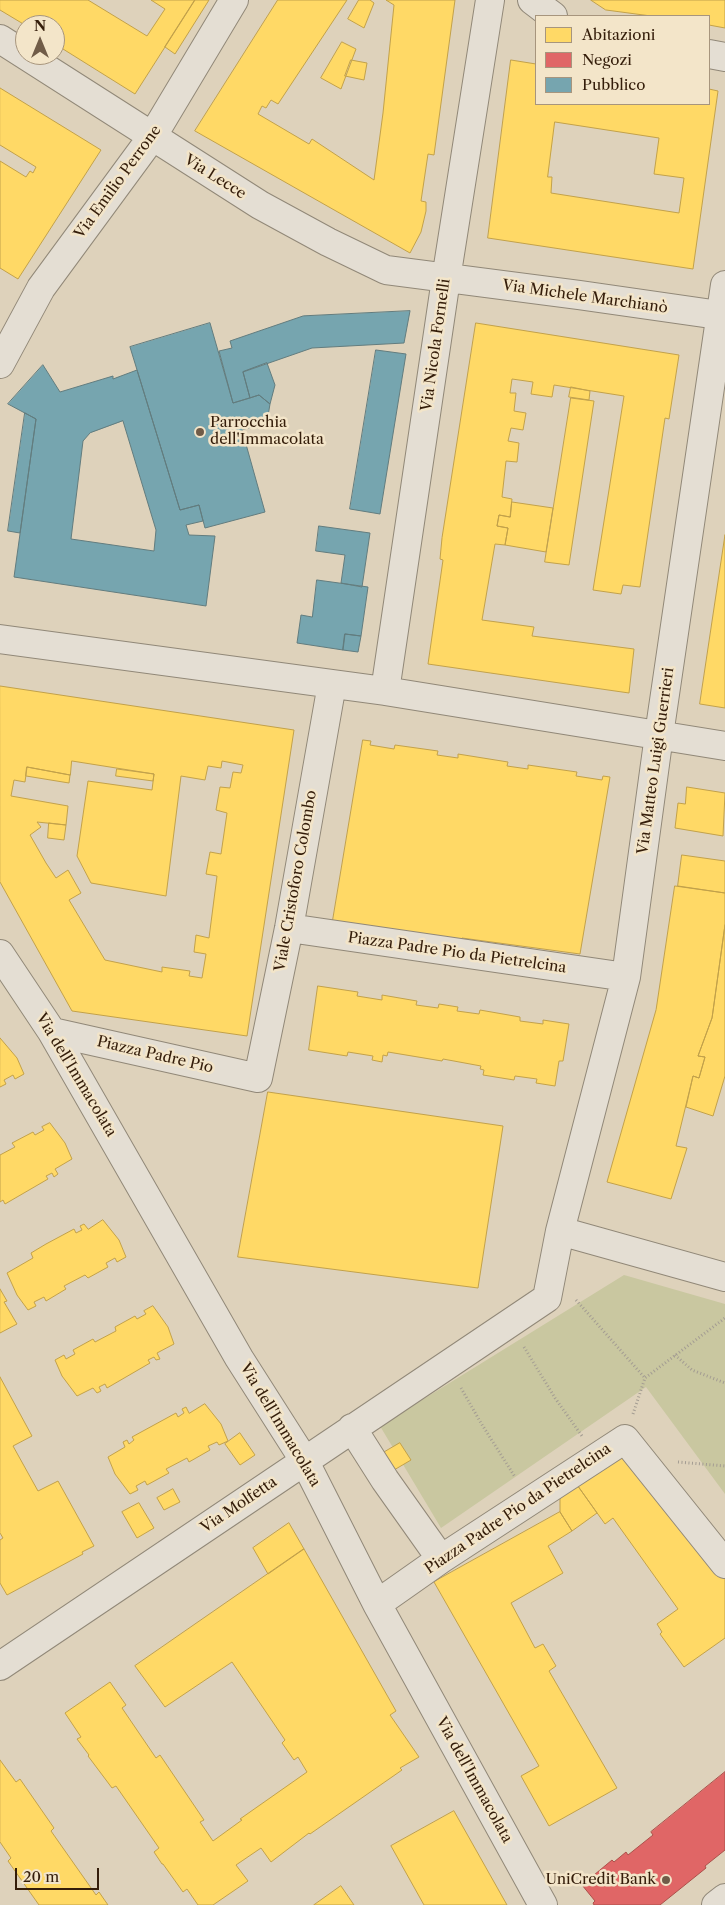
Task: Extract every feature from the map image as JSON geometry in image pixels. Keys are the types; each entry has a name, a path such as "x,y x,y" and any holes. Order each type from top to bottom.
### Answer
{"street":[{"name":"Via Emilio Perrone","path":"0,364 41,288 152,137 234,0"},
{"name":"Via Nicola Fornelli","path":"386,692 446,279 490,0"},
{"path":"532,0 552,15"},
{"name":"Via Lecce","path":"0,40 260,205 328,242 386,270 446,279"},
{"path":"710,54 725,57"},
{"name":"Via Michele Marchianò","path":"446,279 579,295 723,316"},
{"name":"Via Matteo Luigi Guerrieri","path":"560,1231 626,978 659,735 723,316 725,285"},
{"path":"0,639 332,684 725,746"},
{"name":"Viale Cristoforo Colombo","path":"258,1078 289,928 332,684"},
{"name":"Piazza Padre Pio da Pietrelcina","path":"289,928 626,978"},
{"name":"Via dell'Immacolata","path":"0,954 52,1032 234,1350 304,1460 378,1604 543,1905"},
{"name":"Piazza Padre Pio","path":"52,1032 258,1078"},
{"path":"560,1231 725,1277"},
{"name":"Via Molfetta","path":"0,1666 547,1298 560,1231"},
{"path":"352,1428 441,1559"},
{"name":"Piazza Padre Pio da Pietrelcina","path":"378,1604 441,1559 625,1438 725,1564"},
{"path":"716,1905 725,1898"}],"path":[{"path":"552,1272 645,1378"},
{"path":"625,1438 645,1378 725,1318"},
{"path":"508,1324 555,1398 597,1456"},
{"path":"675,1355 692,1370 725,1382"},
{"path":"448,1364 481,1423 530,1501"},
{"path":"642,1460 725,1466"}],"shaded area":[{"path":"624,1275 725,1304 725,1494 646,1387 441,1528 380,1426"}],"building: Abitazioni":[{"path":"0,0 88,0 147,36 165,9 151,0 195,0 135,94 65,50 65,15 15,15 15,19 0,10"},
{"path":"195,0 209,0 175,54 165,47"},
{"path":"278,0 347,0 278,104 271,100 266,108 262,106 258,114 309,144 312,139 374,180 394,5 386,0 455,0 434,155 428,154 421,201 426,202 426,211 421,232 410,253 195,131"},
{"path":"359,0 370,0 374,3 364,28 348,19"},
{"path":"591,0 725,0 725,28 710,25 710,15 644,15 606,10"},
{"path":"342,42 356,49 341,89 321,78"},
{"path":"351,60 367,63 364,80 345,76"},
{"path":"511,60 535,64 535,105 710,105 710,89 718,91 693,269 488,238","holes":["555,122 659,138 654,174 684,178 679,213 551,193 552,177 548,177"]},
{"path":"0,88 101,150 18,279 0,268 0,161 26,177 30,171 33,173 36,167 0,145"},
{"path":"476,323 679,355 669,419 665,418 640,587 623,585 621,594 593,590 624,396 554,385 552,397 531,394 533,382 512,379 510,393 516,393 514,411 526,413 523,430 511,428 508,441 519,443 517,462 506,461 502,497 512,499 510,517 499,515 497,526 508,528 505,545 495,544 482,620 534,627 532,636 634,649 629,693 428,664 443,560 440,559 442,538"},
{"path":"571,387 590,391 589,400 569,397"},
{"path":"571,398 594,401 569,565 545,562"},
{"path":"512,502 553,508 546,552 505,545 508,528 497,526 499,515 510,517"},
{"path":"725,535 725,708 700,704"},
{"path":"0,686 294,730 247,1036 72,1011 0,882","holes":["72,761 154,774 152,790 88,781 77,856 91,883 166,896 181,776 205,780 208,766 221,768 222,761 243,765 241,773 233,772 230,788 220,787 216,810 227,813 221,854 210,852 206,874 217,876 209,938 196,935 194,952 206,954 202,978 189,976 190,971 162,967 162,972 105,960 69,900 81,893 68,870 56,878 30,835 41,827 37,822 66,825 68,806 11,796 14,780 25,782 27,767 70,775"]},
{"path":"363,740 371,741 370,745 394,749 395,745 438,751 437,755 458,758 458,754 508,762 507,766 528,769 528,765 577,772 576,776 602,780 603,776 610,777 580,954 462,938 460,946 332,926"},
{"path":"27,767 70,775 69,783 26,776"},
{"path":"117,769 154,774 153,781 116,776"},
{"path":"687,787 725,793 723,836 675,828 678,803 685,804"},
{"path":"49,823 66,825 64,840 48,838"},
{"path":"682,855 725,861 725,893 678,886"},
{"path":"675,886 725,893 725,925 712,1018 698,1056 705,1057 699,1078 693,1076 676,1146 687,1148 671,1199 607,1182 656,1010"},
{"path":"725,925 725,1076 713,1116 686,1107 693,1076 699,1078 705,1057 698,1056 712,1018"},
{"path":"318,986 358,992 357,996 382,1000 382,995 417,1001 416,1005 438,1008 439,1004 458,1007 457,1011 479,1014 480,1010 520,1017 520,1021 543,1024 543,1020 569,1024 563,1061 559,1061 555,1086 536,1083 537,1079 515,1076 514,1080 483,1075 484,1070 480,1069 481,1066 443,1059 442,1061 388,1052 387,1056 383,1055 382,1062 372,1060 373,1056 348,1052 347,1056 309,1050"},
{"path":"0,1038 17,1058 24,1074 15,1079 13,1075 4,1080 6,1084 0,1087"},
{"path":"268,1092 503,1126 478,1288 238,1257"},
{"path":"50,1123 65,1143 72,1159 55,1169 58,1174 54,1177 52,1173 46,1176 48,1179 5,1204 3,1200 0,1202 0,1155 15,1147 12,1143 33,1132 35,1135 44,1130 42,1127"},
{"path":"103,1220 119,1240 126,1257 117,1262 115,1258 106,1263 108,1267 88,1278 85,1275 64,1286 66,1289 46,1301 44,1297 34,1302 36,1306 28,1310 17,1295 7,1273 33,1258 31,1253 46,1244 74,1229 76,1233 82,1230 80,1226 84,1224 88,1229"},
{"path":"0,1289 7,1301 4,1302 17,1324 0,1333"},
{"path":"153,1306 168,1327 174,1344 157,1353 160,1359 156,1360 154,1357 148,1360 150,1363 107,1388 105,1384 99,1387 101,1391 97,1393 93,1388 77,1396 62,1376 55,1360 64,1355 66,1359 75,1354 73,1350 93,1339 95,1342 116,1331 115,1327 135,1316 137,1319 146,1314 144,1311"},
{"path":"0,1377 32,1436 13,1446 38,1491 58,1481 94,1546 82,1552 83,1554 7,1595 0,1583 0,1540 3,1538 0,1533"},
{"path":"205,1404 221,1424 228,1441 219,1445 217,1442 208,1446 210,1450 189,1462 187,1458 166,1469 169,1473 147,1485 145,1481 136,1486 138,1490 130,1494 115,1474 108,1457 125,1447 123,1442 127,1440 129,1444 134,1440 132,1437 176,1413 178,1417 184,1413 182,1409 186,1407 189,1413"},
{"path":"240,1433 255,1455 240,1465 225,1444"},
{"path":"400,1443 411,1460 394,1470 383,1453"},
{"path":"621,1449 646,1467 725,1578 725,1638 684,1667 660,1634 662,1632 657,1624 678,1609 613,1518 605,1524 575,1482"},
{"path":"575,1482 597,1513 572,1531 560,1512 560,1492"},
{"path":"173,1489 180,1502 164,1510 157,1498"},
{"path":"139,1503 154,1528 137,1538 122,1512"},
{"path":"560,1512 572,1531 548,1546 563,1573 511,1603 535,1648 543,1644 556,1666 549,1671 617,1788 549,1826 521,1776 539,1766 434,1582"},
{"path":"289,1523 304,1549 268,1574 253,1548"},
{"path":"304,1549 396,1711 390,1715 419,1757 400,1768 402,1770 309,1833 271,1862 261,1848 236,1865 248,1881 213,1905 198,1905 187,1889 183,1892 162,1864 154,1852 159,1848 116,1786 112,1788 88,1756 77,1739 81,1737 65,1713 110,1682 126,1705 122,1708 156,1758 160,1755 204,1820 200,1822 213,1841 242,1820 240,1819 307,1772 298,1757 294,1760 282,1743 285,1740 232,1662 165,1707 135,1666"},
{"path":"0,1760 16,1782 20,1779 54,1828 51,1831 96,1895 99,1892 108,1905 39,1905 8,1861 11,1858 0,1842"},
{"path":"454,1811 507,1905 424,1905 391,1846"},
{"path":"341,1886 354,1905 314,1905"}],"building: Negozi":[{"path":"725,1772 725,1850 660,1905 594,1905 595,1901 582,1885 612,1860 614,1862 626,1852 628,1855 653,1835 651,1832"}],"building: Pubblico":[{"path":"410,311 404,343 312,348 243,372 250,398 233,403 219,351 232,348 230,341 303,316"},
{"path":"210,323 233,403 259,395 270,404 267,422 242,430 265,512 205,528 199,505 180,510 130,347"},
{"path":"376,350 406,354 380,514 350,509"},
{"path":"267,363 275,385 270,404 259,395 250,398 243,372"},
{"path":"43,365 60,392 113,376 113,379 137,370 180,510 199,505 203,521 186,525 189,535 215,536 206,606 14,577 36,419 8,404","holes":["123,421 156,530 154,551 71,539 83,441 90,433"]},
{"path":"25,413 36,419 20,533 8,531"},
{"path":"319,526 370,533 362,587 341,583 345,555 316,551"},
{"path":"317,580 368,587 361,636 345,634 343,650 297,643 301,615 312,617"},
{"path":"345,634 361,636 358,652 343,650"}],"place":[{"name":"Parrocchia dell'Immacolata","path":"200,432"},
{"name":"UniCredit Bank","path":"666,1880"}]}
